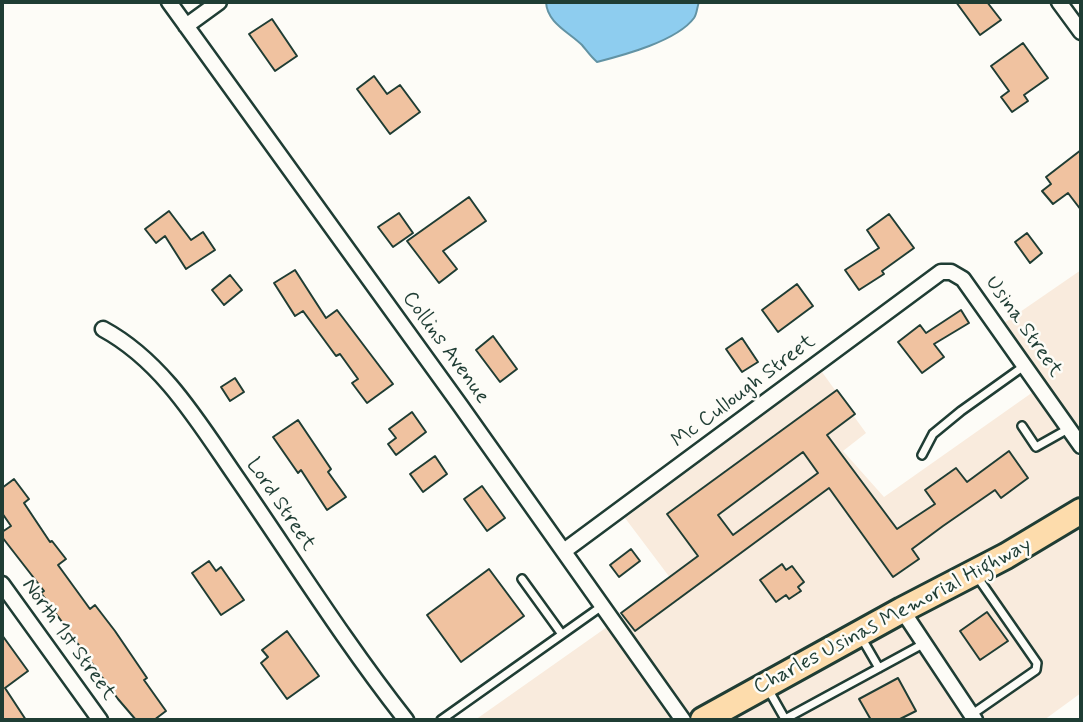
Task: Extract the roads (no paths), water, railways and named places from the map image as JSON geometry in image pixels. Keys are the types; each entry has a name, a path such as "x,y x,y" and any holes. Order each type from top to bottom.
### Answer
{"highway":[{"name":"Charles Usinas Memorial Highway","path":"703,720 1046,533 1081,511"}],"street":[{"name":"Collins Avenue","path":"169,2 683,720"},
{"path":"186,26 219,2"},
{"path":"1059,2 1081,33"},
{"name":"Mc Cullough Street","path":"564,551 934,275 951,272"},
{"name":"Usina Street","path":"951,272 963,279 1081,446"},
{"name":"Lord Street","path":"103,329 140,353 161,373 260,511 308,585 406,720"},
{"name":"North 1st Street","path":"2,584 100,720"},
{"path":"902,610 973,718"}],"lane":[{"path":"922,455 933,433 1025,366"},
{"path":"1022,426 1035,447 1069,428"},
{"path":"973,718 1036,670 1037,663 974,572"},
{"path":"522,579 561,633"},
{"path":"441,720 602,606"},
{"path":"859,634 879,668"},
{"path":"765,685 785,719 923,644"}],"water":[{"path":"546,2 699,2 694,18 675,34 649,46 597,62 554,21"}]}
